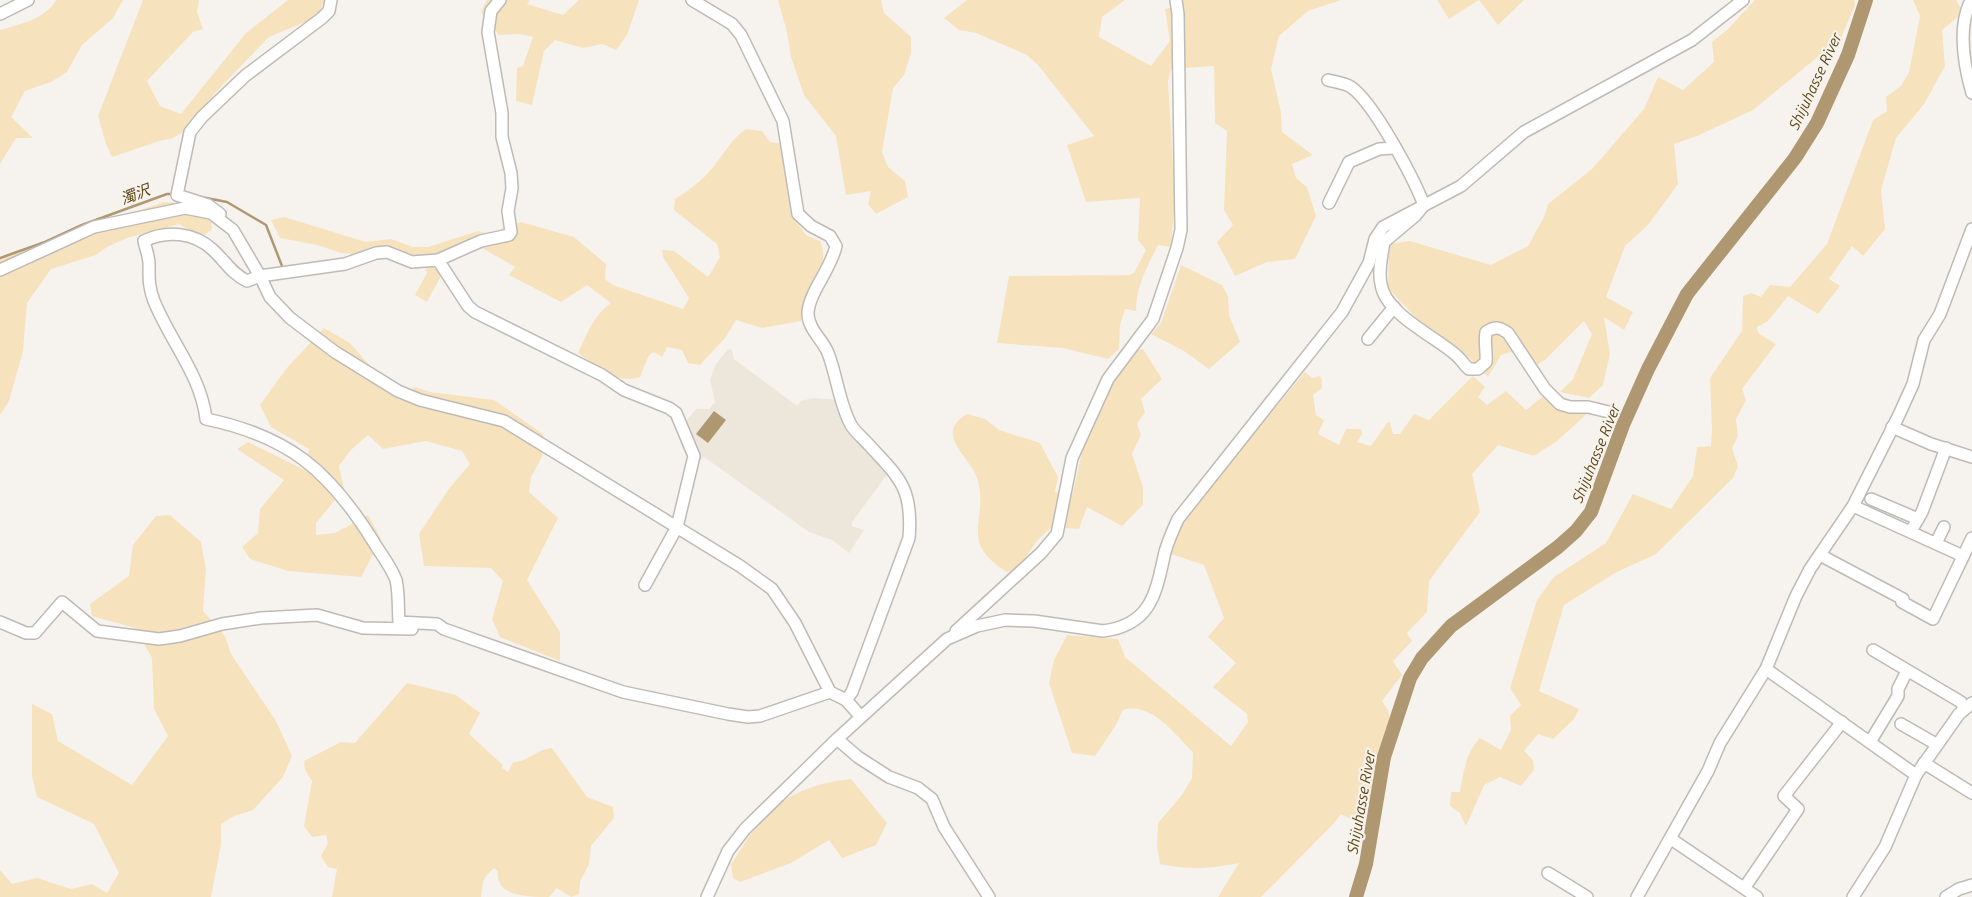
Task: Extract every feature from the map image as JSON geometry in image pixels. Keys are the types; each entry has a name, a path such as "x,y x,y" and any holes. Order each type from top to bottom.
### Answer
{"street":[{"path":"0,14 28,0"},
{"path":"226,224 219,211 196,200 177,195 190,132 202,117 245,76 322,18 328,11 331,0"},
{"path":"444,630 437,624 399,622 396,581 391,570 361,522 316,468 284,446 266,437 206,419 189,366 166,328 150,291 147,276 149,263 144,241 154,236 175,234 186,236 207,245 240,277 247,281 260,276 345,264 376,253 387,252 412,262 438,260 481,241 508,235 511,232 508,211 512,188 511,173 502,137 502,113 488,32 491,11 500,0"},
{"path":"692,0 726,20 741,35 783,121 798,214 811,226 830,236 836,246 833,258 817,287 808,312 810,324 827,351 852,426 903,484 909,501 911,515 909,538 852,692 846,700"},
{"path":"708,897 728,851 745,829 837,739 1041,553 1057,534 1072,458 1108,379 1154,319 1177,248 1180,230 1178,14 1176,0"},
{"path":"947,639 977,626 1005,620 1034,621 1103,631 1128,624 1143,613 1155,595 1166,550 1178,519 1342,312 1369,263 1379,231 1470,180 1524,132 1692,40 1743,0"},
{"path":"1971,0 1964,26 1964,67 1972,93"},
{"path":"1328,80 1350,86 1375,115 1415,183 1424,205"},
{"path":"1329,203 1349,162 1378,149 1394,148"},
{"path":"1424,205 1416,216 1384,242 1380,263 1380,285 1385,296 1394,307 1429,337 1458,356 1469,369 1478,369 1486,362 1487,351 1484,342 1486,332 1494,327 1501,328 1508,333 1545,389 1560,404 1570,407 1588,407 1613,413"},
{"path":"0,269 94,227 185,208 212,214 233,230 270,297 290,318 335,352 398,391 420,400 504,421 740,566 772,588 795,623 830,692 846,700 861,717"},
{"path":"1637,897 1671,839 1708,770 1720,743 1766,669 1796,596 1820,555 1853,506 1898,417 1913,384 1924,340 1940,314 1972,229"},
{"path":"438,260 468,306 475,312 602,375 624,390 669,408 676,413 694,456 677,527 645,585"},
{"path":"1369,332 1394,307"},
{"path":"1892,427 1972,457"},
{"path":"1910,531 1918,519 1946,448"},
{"path":"1871,498 1918,519"},
{"path":"1853,506 1899,529 1910,531 1963,556"},
{"path":"1936,543 1944,527"},
{"path":"1820,555 1903,599 1902,602 1934,619 1972,538"},
{"path":"0,622 26,633 35,633 62,602 97,630 159,639 180,636 222,624 261,618 317,615 346,625 364,628 444,630 623,692 728,714 748,717 760,716 830,692"},
{"path":"1853,897 1885,847 1916,775 1936,744 1968,706 1873,650"},
{"path":"1766,669 1916,775"},
{"path":"1870,742 1898,696 1898,689 1907,671"},
{"path":"1746,889 1747,884 1798,809 1781,799 1842,722"},
{"path":"1908,726 1936,744"},
{"path":"837,739 858,757 889,777 918,788 932,799 944,827 989,897"},
{"path":"1924,763 1972,793"},
{"path":"1671,839 1757,897"},
{"path":"1548,873 1587,897"},
{"path":"1946,897 1959,889 1972,885"}],"shaded area":[{"path":"56,0 123,0 113,18 82,45 67,72 51,82 25,91 11,117 33,138 16,138 0,164 0,30 24,23 39,16 46,12"},
{"path":"143,0 199,0 197,12 203,29 193,32 147,81 160,106 181,114 246,33 288,0 325,0 317,17 269,37 216,92 185,131 173,138 112,157 98,116"},
{"path":"487,0 530,0 527,4 563,15 579,0 639,0 627,35 616,50 602,44 583,48 555,40 544,51 532,105 516,101 517,68 523,66 533,37 520,34 499,35 481,12"},
{"path":"778,0 881,0 884,13 911,37 911,53 904,75 893,88 882,152 888,167 905,181 908,197 876,214 868,204 871,191 846,195 836,136 804,95 791,57 787,32"},
{"path":"967,0 1125,0 1102,17 1099,37 1151,66 1170,41 1165,9 1183,5 1182,0 1341,0 1308,11 1279,36 1271,69 1281,112 1282,132 1313,155 1292,164 1296,178 1307,187 1316,216 1295,259 1267,262 1235,276 1217,242 1233,225 1224,210 1227,131 1215,123 1214,66 1171,69 1168,81 1175,196 1171,247 1158,245 1140,285 1136,311 1125,309 1120,325 1119,349 1108,359 1063,348 997,343 1009,276 1129,275 1134,273 1146,250 1138,240 1140,198 1086,202 1067,145 1094,136 1038,65 1027,55 976,33 959,30 944,18"},
{"path":"1437,0 1479,0 1449,19"},
{"path":"1479,0 1524,0 1498,25"},
{"path":"1755,0 1854,0 1855,5 1841,38 1753,110 1697,136 1674,144 1678,184 1648,225 1625,246 1606,297 1633,312 1624,330 1604,317 1610,354 1603,385 1589,398 1560,392 1573,379 1592,334 1584,321 1546,359 1527,372 1512,352 1501,355 1488,377 1460,349 1420,322 1388,288 1389,244 1410,241 1491,265 1528,246 1544,217 1548,204 1592,169 1644,109 1658,77 1683,90 1714,62 1712,42 1728,29"},
{"path":"1913,0 1956,0 1961,9 1959,16 1942,30 1945,66 1924,104 1896,138 1881,190 1885,229 1863,256 1852,246 1829,279 1840,286 1818,314 1788,296 1768,321 1757,327 1758,333 1776,344 1742,389 1746,400 1736,419 1738,436 1732,448 1738,466 1733,478 1656,554 1615,573 1564,605 1539,691 1579,709 1574,719 1553,739 1538,734 1524,751 1533,760 1534,770 1521,786 1500,777 1484,785 1465,825 1460,813 1450,806 1451,792 1460,792 1468,756 1480,738 1501,750 1511,730 1510,716 1521,705 1510,688 1537,600 1554,577 1606,543 1633,494 1671,509 1693,476 1697,447 1711,446 1710,378 1742,331 1743,296 1751,293 1761,297 1770,285 1790,287 1827,244 1873,120 1887,111 1886,97 1901,86 1909,72 1920,16"},
{"path":"746,129 762,131 770,142 778,143 796,155 797,178 793,218 806,235 820,241 823,250 822,266 803,307 801,321 762,328 736,320 725,338 700,365 688,363 682,350 667,347 662,357 654,352 649,355 640,377 631,379 615,376 599,368 578,353 595,320 611,303 587,285 561,302 509,275 515,267 482,248 449,261 427,302 415,295 427,273 422,257 381,246 357,254 341,253 317,245 280,238 271,220 284,217 366,242 391,239 413,247 428,247 478,231 488,234 521,222 574,237 606,264 605,279 613,285 683,309 689,298 663,257 662,250 674,251 708,277 720,257 717,244 674,210 675,199 703,178 713,168 733,140"},
{"path":"164,202 181,203 211,222 212,229 202,237 179,224 127,238 107,247 96,255 51,269 27,303 23,351 9,401 0,415 0,258"},
{"path":"1181,265 1222,285 1228,296 1229,315 1240,342 1209,369 1184,351 1151,334 1161,323"},
{"path":"324,328 350,343 399,400 415,387 430,392 494,400 543,434 542,457 531,477 529,492 558,518 527,580 560,632 560,661 500,637 492,619 503,581 491,568 424,566 419,534 448,490 470,464 462,451 426,441 383,449 368,435 351,450 339,466 344,489 316,523 316,535 335,533 368,515 381,539 361,577 288,571 250,559 242,547 258,533 260,509 284,480 237,449 248,442 305,470 309,449 271,427 260,405 286,369"},
{"path":"728,349 732,350 734,359 797,406 801,401 813,398 840,400 889,472 852,522 852,526 864,530 849,553 832,540 809,532 704,457 700,460 696,459 684,424 696,409 709,409 715,402 710,380 716,364"},
{"path":"1143,349 1162,379 1141,399 1145,412 1137,424 1141,435 1132,454 1143,487 1143,505 1122,526 1087,507 1079,529 1052,527 1037,541 1018,567 1007,572 992,561 983,551 979,541 980,496 978,481 954,438 953,430 957,422 967,414 985,419 999,430 1040,443 1058,477 1055,492 1072,496 1085,439 1110,387 1136,350"},
{"path":"1305,372 1312,378 1320,376 1322,380 1322,388 1313,395 1316,415 1324,420 1318,434 1339,445 1346,429 1361,429 1362,434 1357,442 1371,446 1387,423 1390,422 1393,434 1400,434 1414,414 1429,420 1473,376 1485,387 1478,397 1487,405 1506,391 1526,410 1542,397 1560,410 1588,413 1557,441 1534,456 1498,445 1472,474 1480,512 1429,581 1427,612 1407,633 1412,641 1393,661 1402,675 1382,701 1388,710 1390,722 1382,744 1374,793 1357,823 1341,814 1261,897 1218,897 1239,863 1199,868 1160,864 1157,846 1158,823 1182,795 1192,778 1193,752 1162,721 1143,710 1133,709 1123,710 1116,725 1095,756 1072,753 1049,683 1054,660 1067,635 1118,639 1125,657 1231,746 1248,722 1247,714 1213,687 1236,663 1208,637 1224,618 1204,565 1171,554 1179,531 1190,512"},
{"path":"714,411 726,420 708,443 696,434"},
{"path":"170,515 201,542 206,569 203,611 225,636 231,654 276,721 292,756 283,777 253,810 234,816 221,824 221,845 211,897 0,897 0,870 12,884 37,878 71,889 92,884 107,893 119,873 94,824 37,797 32,776 32,704 52,714 58,741 132,785 168,736 154,709 152,658 135,628 92,616 90,604 129,576 133,545 156,516"},
{"path":"407,683 456,695 480,713 469,734 503,765 502,768 508,772 513,762 518,762 552,748 587,797 613,807 614,818 591,846 589,864 580,882 579,894 571,897 557,888 549,897 515,894 507,891 502,886 498,880 498,871 494,868 486,876 481,897 332,897 337,869 328,867 321,856 328,843 326,835 312,837 304,826 312,781 305,770 304,761 341,742 355,743"},
{"path":"851,779 887,823 876,845 842,858 829,840 791,863 740,882 733,878 731,864 757,825 776,806 806,789"}],"waterway":[{"name":"Shijuhasse River","path":"1356,897 1366,864 1384,757 1410,678 1422,658 1451,626 1558,547 1576,531 1591,512 1623,425 1648,369 1687,294 1795,158 1817,123 1848,55 1866,0"},
{"name":"濁沢","path":"0,258 45,242 82,225 167,194 173,194"},
{"name":"濁沢","path":"201,197 227,202 266,225 282,266"}]}
